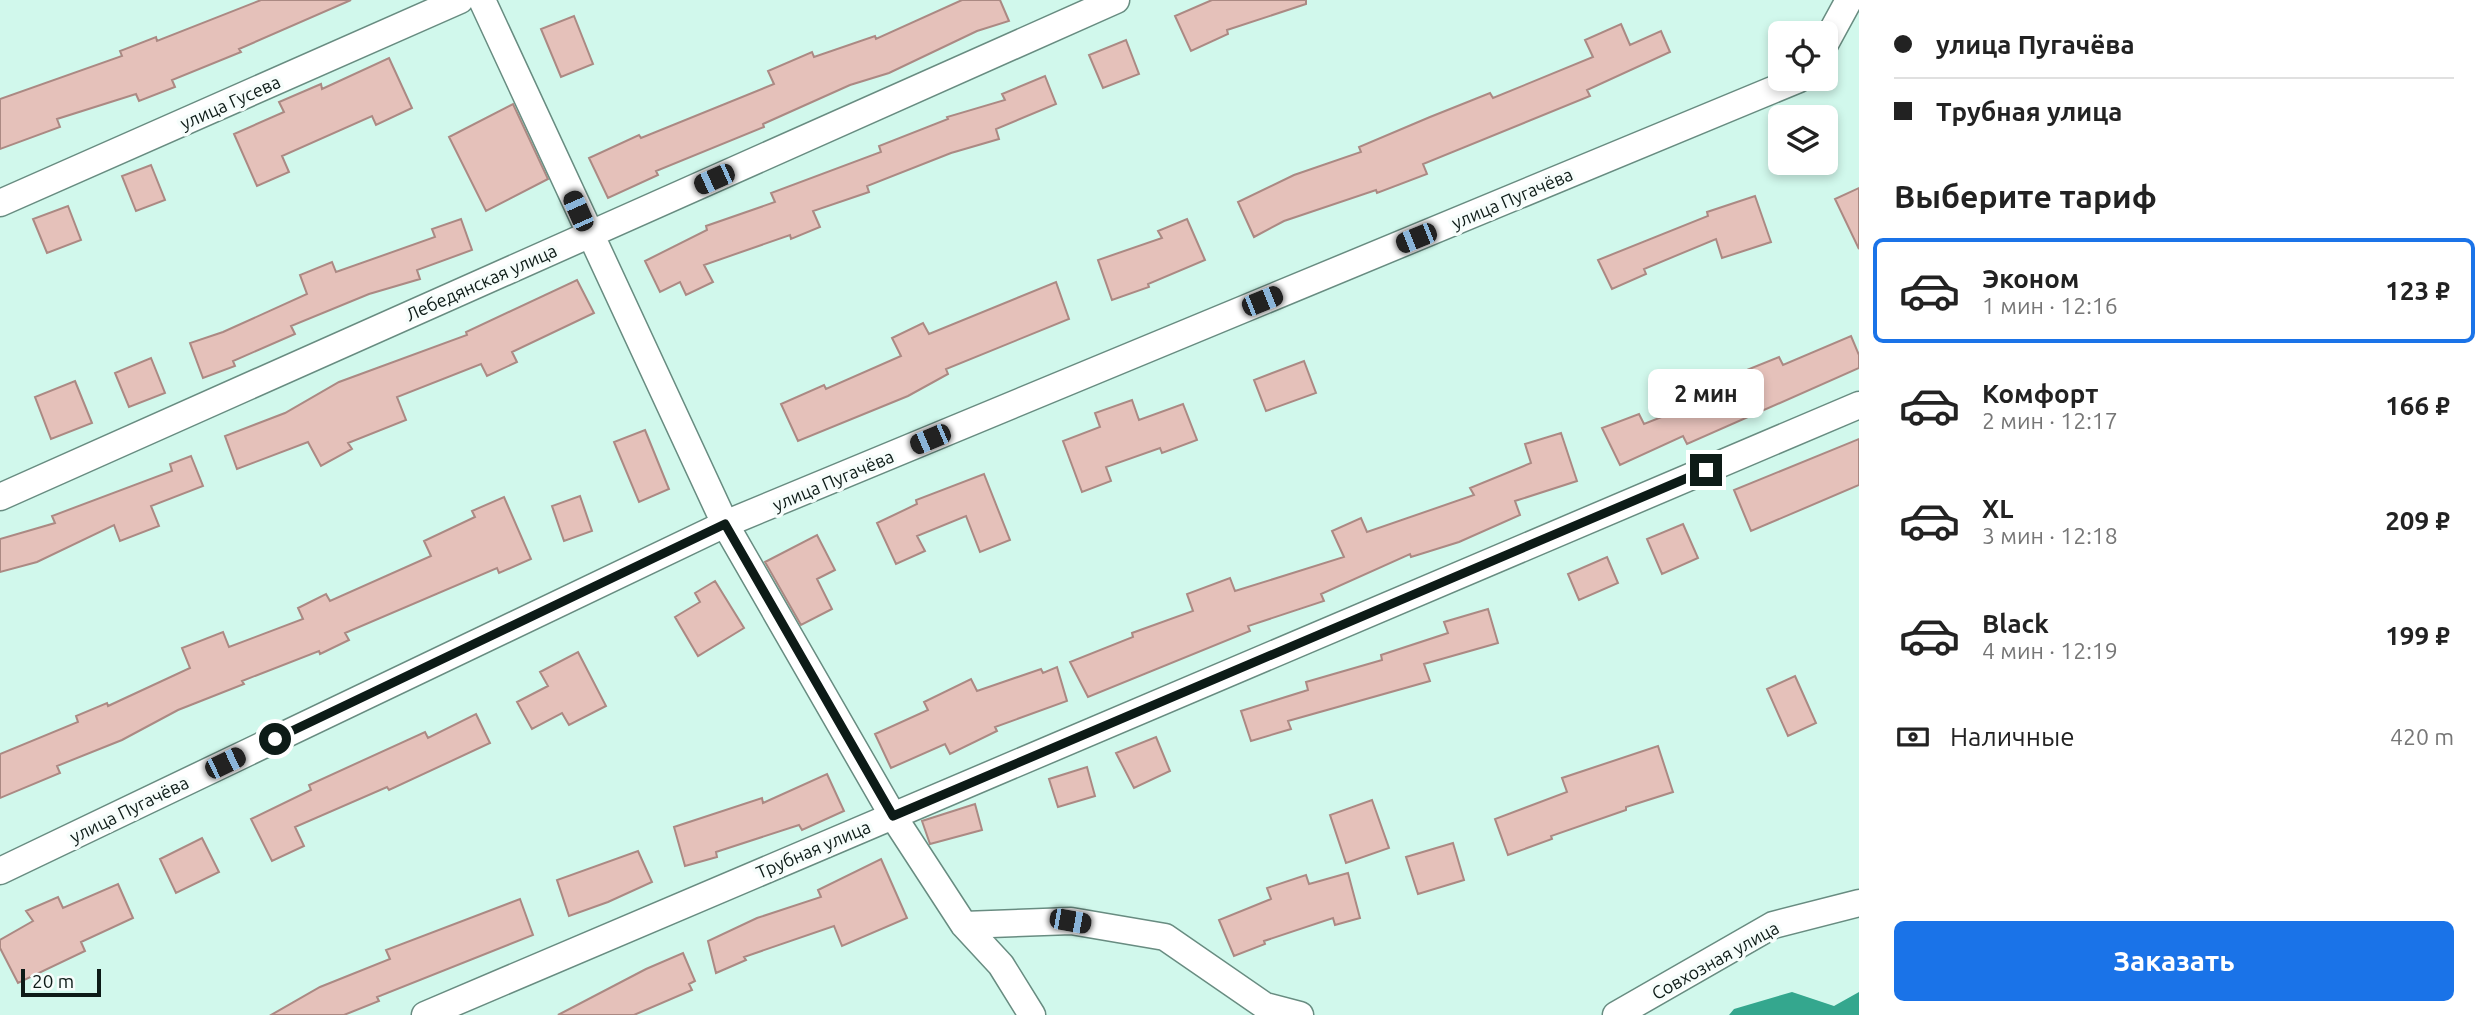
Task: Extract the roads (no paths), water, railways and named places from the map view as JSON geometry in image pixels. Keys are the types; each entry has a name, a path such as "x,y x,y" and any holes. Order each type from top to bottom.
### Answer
{"street":[{"name":"улица Гусева","path":"0,203 460,0"},
{"path":"482,0 725,524 893,816 964,925 1001,965 1032,1015"},
{"name":"Лебедянская улица","path":"0,497 1116,0"},
{"path":"1838,22 1851,0 1859,11"},
{"name":"улица Пугачёва","path":"0,871 725,524 1770,91"},
{"name":"Трубная улица","path":"425,1015 1859,405"},
{"name":"Совхозная улица","path":"1616,1015 1773,925 1859,903"},
{"path":"964,925 1070,921 1165,937 1265,1006 1300,1015"}]}
